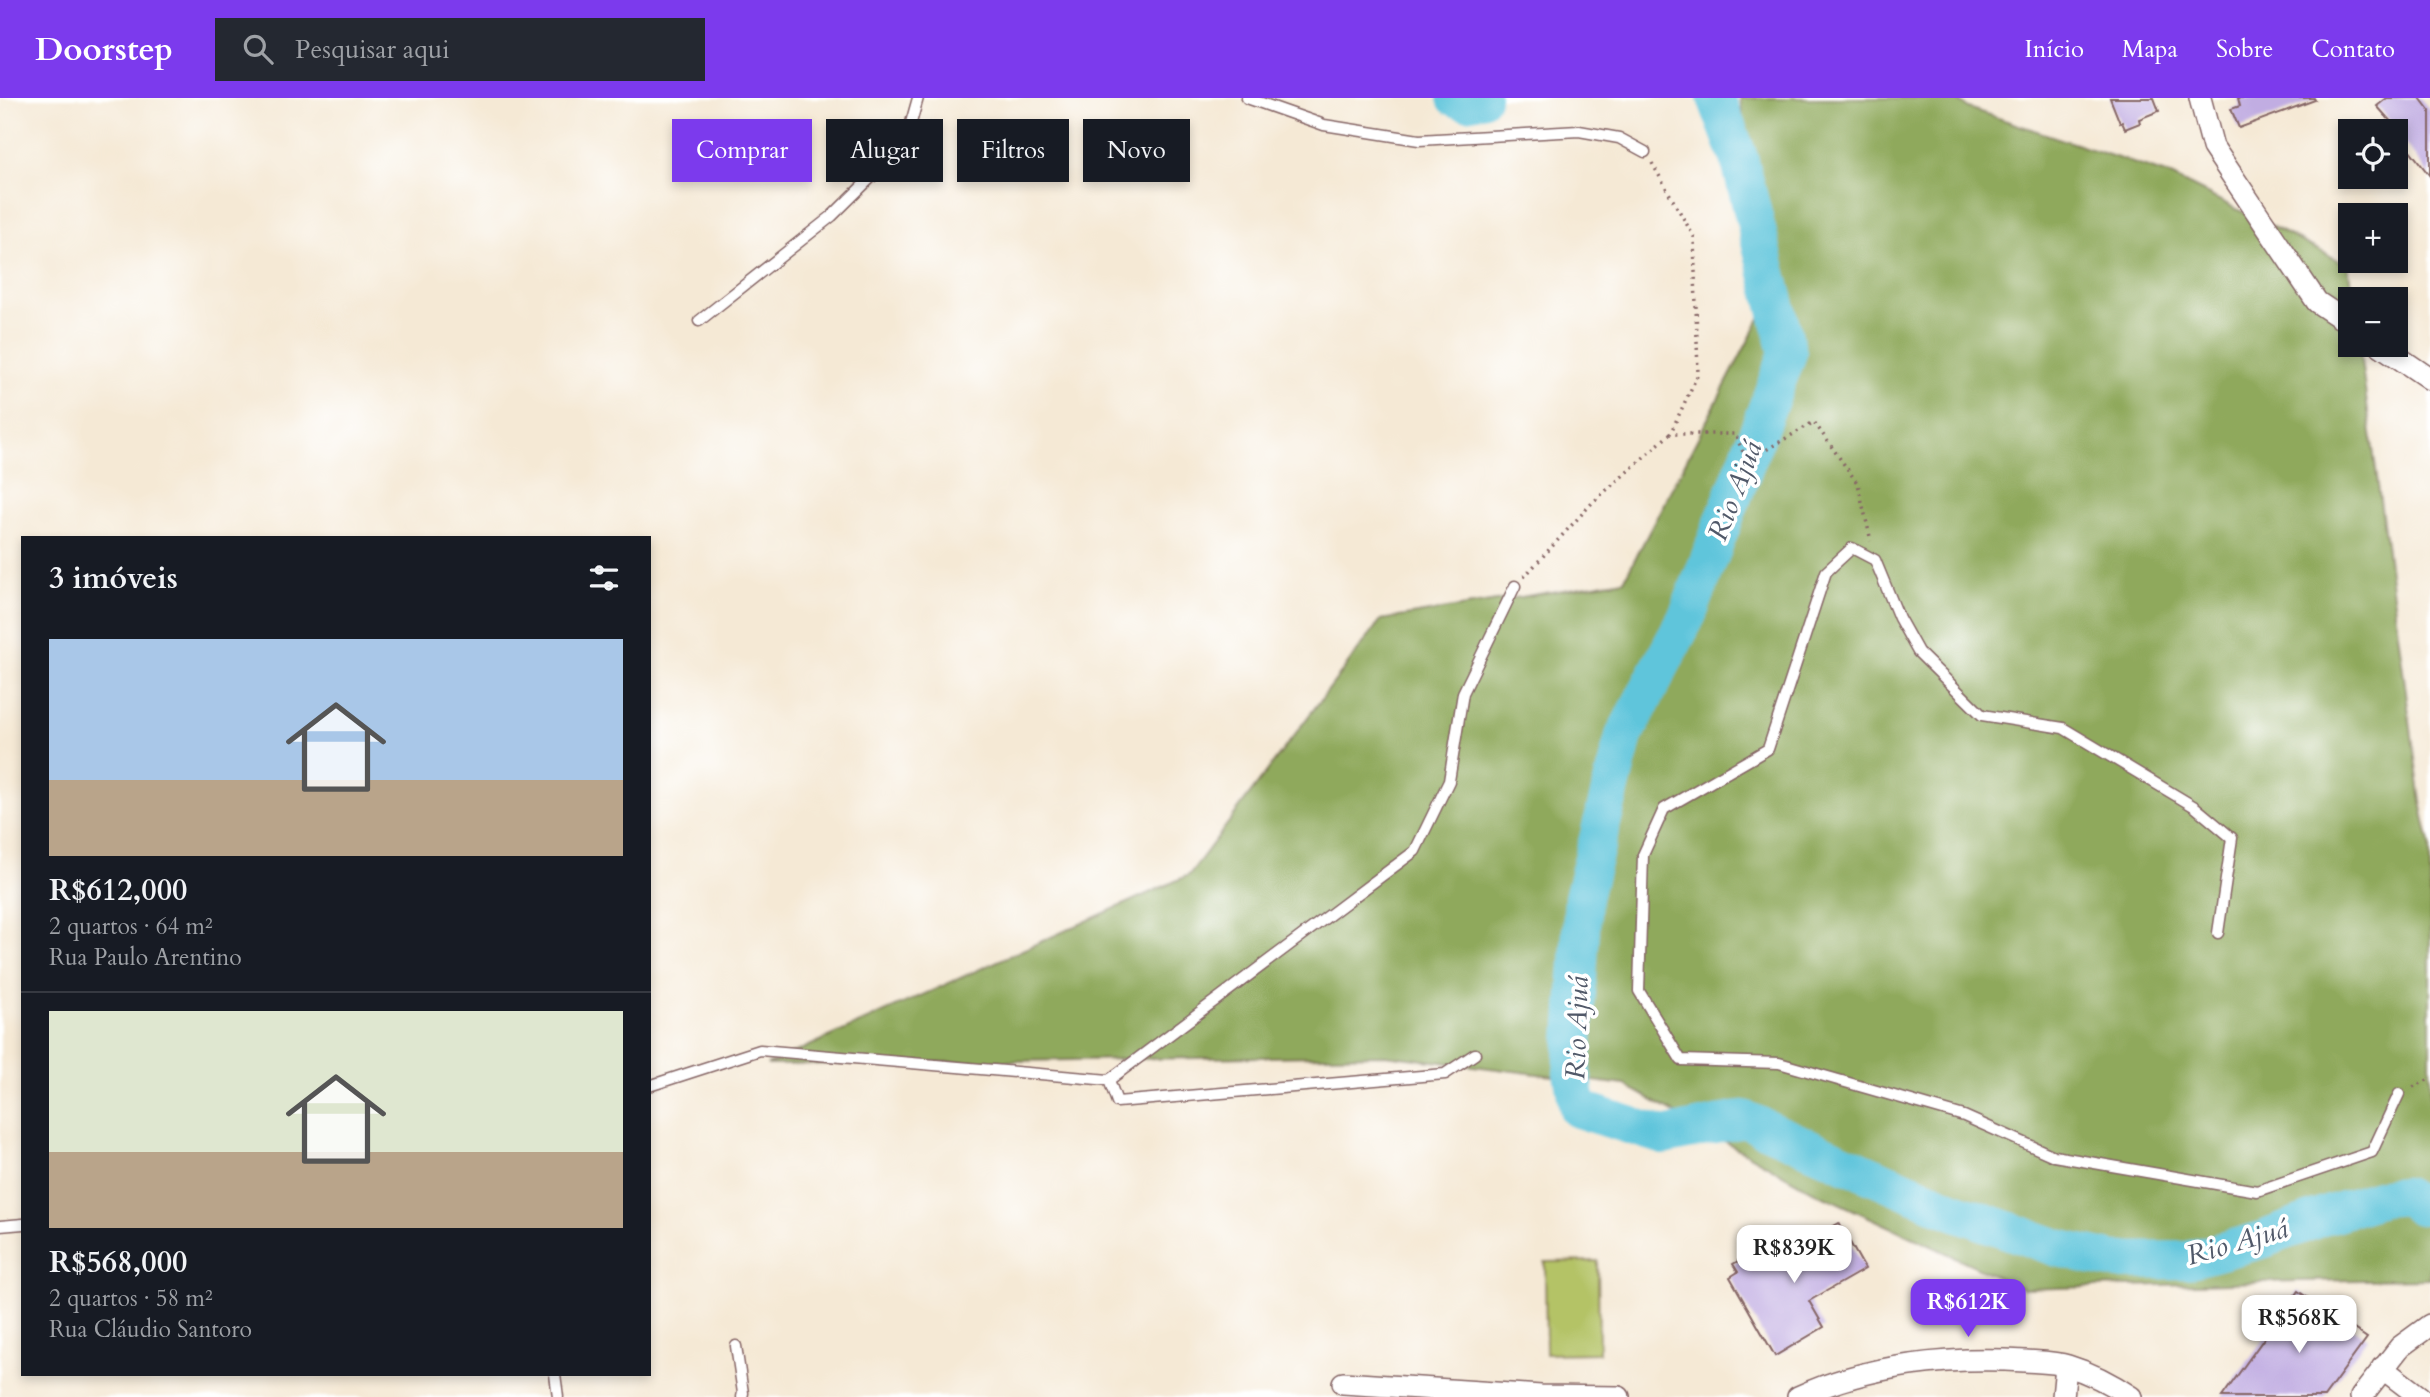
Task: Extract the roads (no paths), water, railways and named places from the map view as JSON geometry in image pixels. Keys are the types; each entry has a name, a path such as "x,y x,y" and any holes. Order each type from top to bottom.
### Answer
{"street":[{"path":"2200,98 2213,147 2317,302 2338,316"},
{"path":"2398,357 2430,379"},
{"path":"2361,1397 2400,1347 2430,1325"},
{"path":"1798,1397 1859,1376 1941,1362 1987,1358 2066,1366 2102,1379 2131,1397"},
{"path":"2063,1397 2066,1366"},
{"path":"2382,1368 2420,1397"},
{"path":"1343,1383 1541,1396 1619,1397"}],"lane":[{"path":"699,321 832,216 905,144 918,98"},
{"path":"1247,98 1324,125 1419,140 1579,131 1619,138 1645,152"},
{"path":"2218,933 2232,838 2196,807 2063,728 1982,715 1918,652 1899,618 1875,560 1852,548 1826,572 1768,749 1664,809 1643,855 1639,991 1681,1060 1779,1063 1964,1116 2053,1156 2257,1191 2372,1152 2399,1094"},
{"path":"651,1085 760,1050 1109,1080 1415,851 1449,782 1463,693 1515,586"},
{"path":"1109,1080 1117,1102 1445,1074 1475,1054"},
{"path":"0,1226 21,1224"},
{"path":"736,1346 742,1397"},
{"path":"555,1376 558,1397"}],"waterway":[{"name":"Rio Ajuá","path":"1456,98 1465,101 1481,98"},
{"name":"Rio Ajuá","path":"1716,98 1739,158 1788,353 1688,614 1624,736 1583,898 1572,1073 1578,1109 1664,1136 1744,1119 1954,1211 2058,1248 2115,1261 2187,1260 2262,1240 2327,1215 2382,1198 2405,1196 2420,1206 2430,1201"}]}
